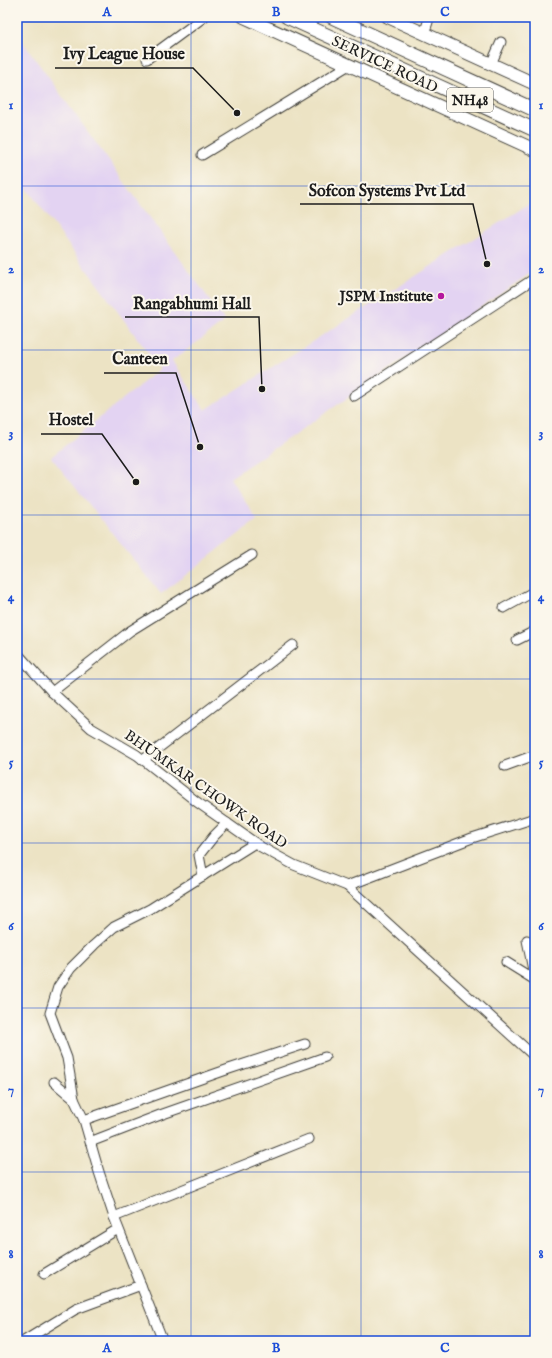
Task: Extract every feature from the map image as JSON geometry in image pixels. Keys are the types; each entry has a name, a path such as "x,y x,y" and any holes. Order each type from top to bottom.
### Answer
{"highway":[{"name":"NH48","path":"288,17 535,130"},
{"name":"NH48","path":"332,17 535,110"}],"main road":[{"name":"SERVICE ROAD","path":"244,17 535,150"},
{"path":"388,17 535,84"}],"street":[{"path":"147,59 204,17"},
{"path":"424,34 428,17"},
{"path":"491,64 502,42"},
{"path":"202,156 349,65"},
{"path":"354,396 535,278"},
{"path":"52,692 130,631 252,555"},
{"path":"504,608 535,591"},
{"path":"517,640 535,631"},
{"path":"143,760 293,645"},
{"name":"BHUMKAR CHOWK ROAD","path":"17,653 52,692 91,728 143,760 197,802 255,842 294,865 347,886 535,1057"},
{"path":"505,766 535,755"},
{"path":"347,886 472,838 535,818"},
{"path":"203,876 199,855 214,836 227,823"},
{"path":"163,1341 118,1229 98,1172 84,1120 74,1099 67,1058 50,1014 58,987 71,968 94,944 114,927 150,909 255,842"},
{"path":"527,940 535,980"},
{"path":"506,962 535,980"},
{"path":"84,1120 228,1069 305,1044"},
{"path":"90,1142 160,1115 325,1057"},
{"path":"54,1082 74,1099"},
{"path":"114,1217 309,1139"},
{"path":"44,1274 118,1229"},
{"path":"24,1341 76,1309 141,1285"}],"shaded area":[{"name":"JSPM Institute","path":"17,34 225,321 172,361 205,410 535,200 535,270 230,478 257,520 161,594 51,457 160,369 17,175"}],"place":[{"name":"Ivy League House","path":"237,113"},
{"name":"Sofcon Systems Pvt Ltd","path":"487,264"},
{"name":"JSPM Institute","path":"441,296"},
{"name":"Rangabhumi Hall","path":"262,389"},
{"name":"Canteen","path":"200,447"},
{"name":"Hostel","path":"136,482"}]}
